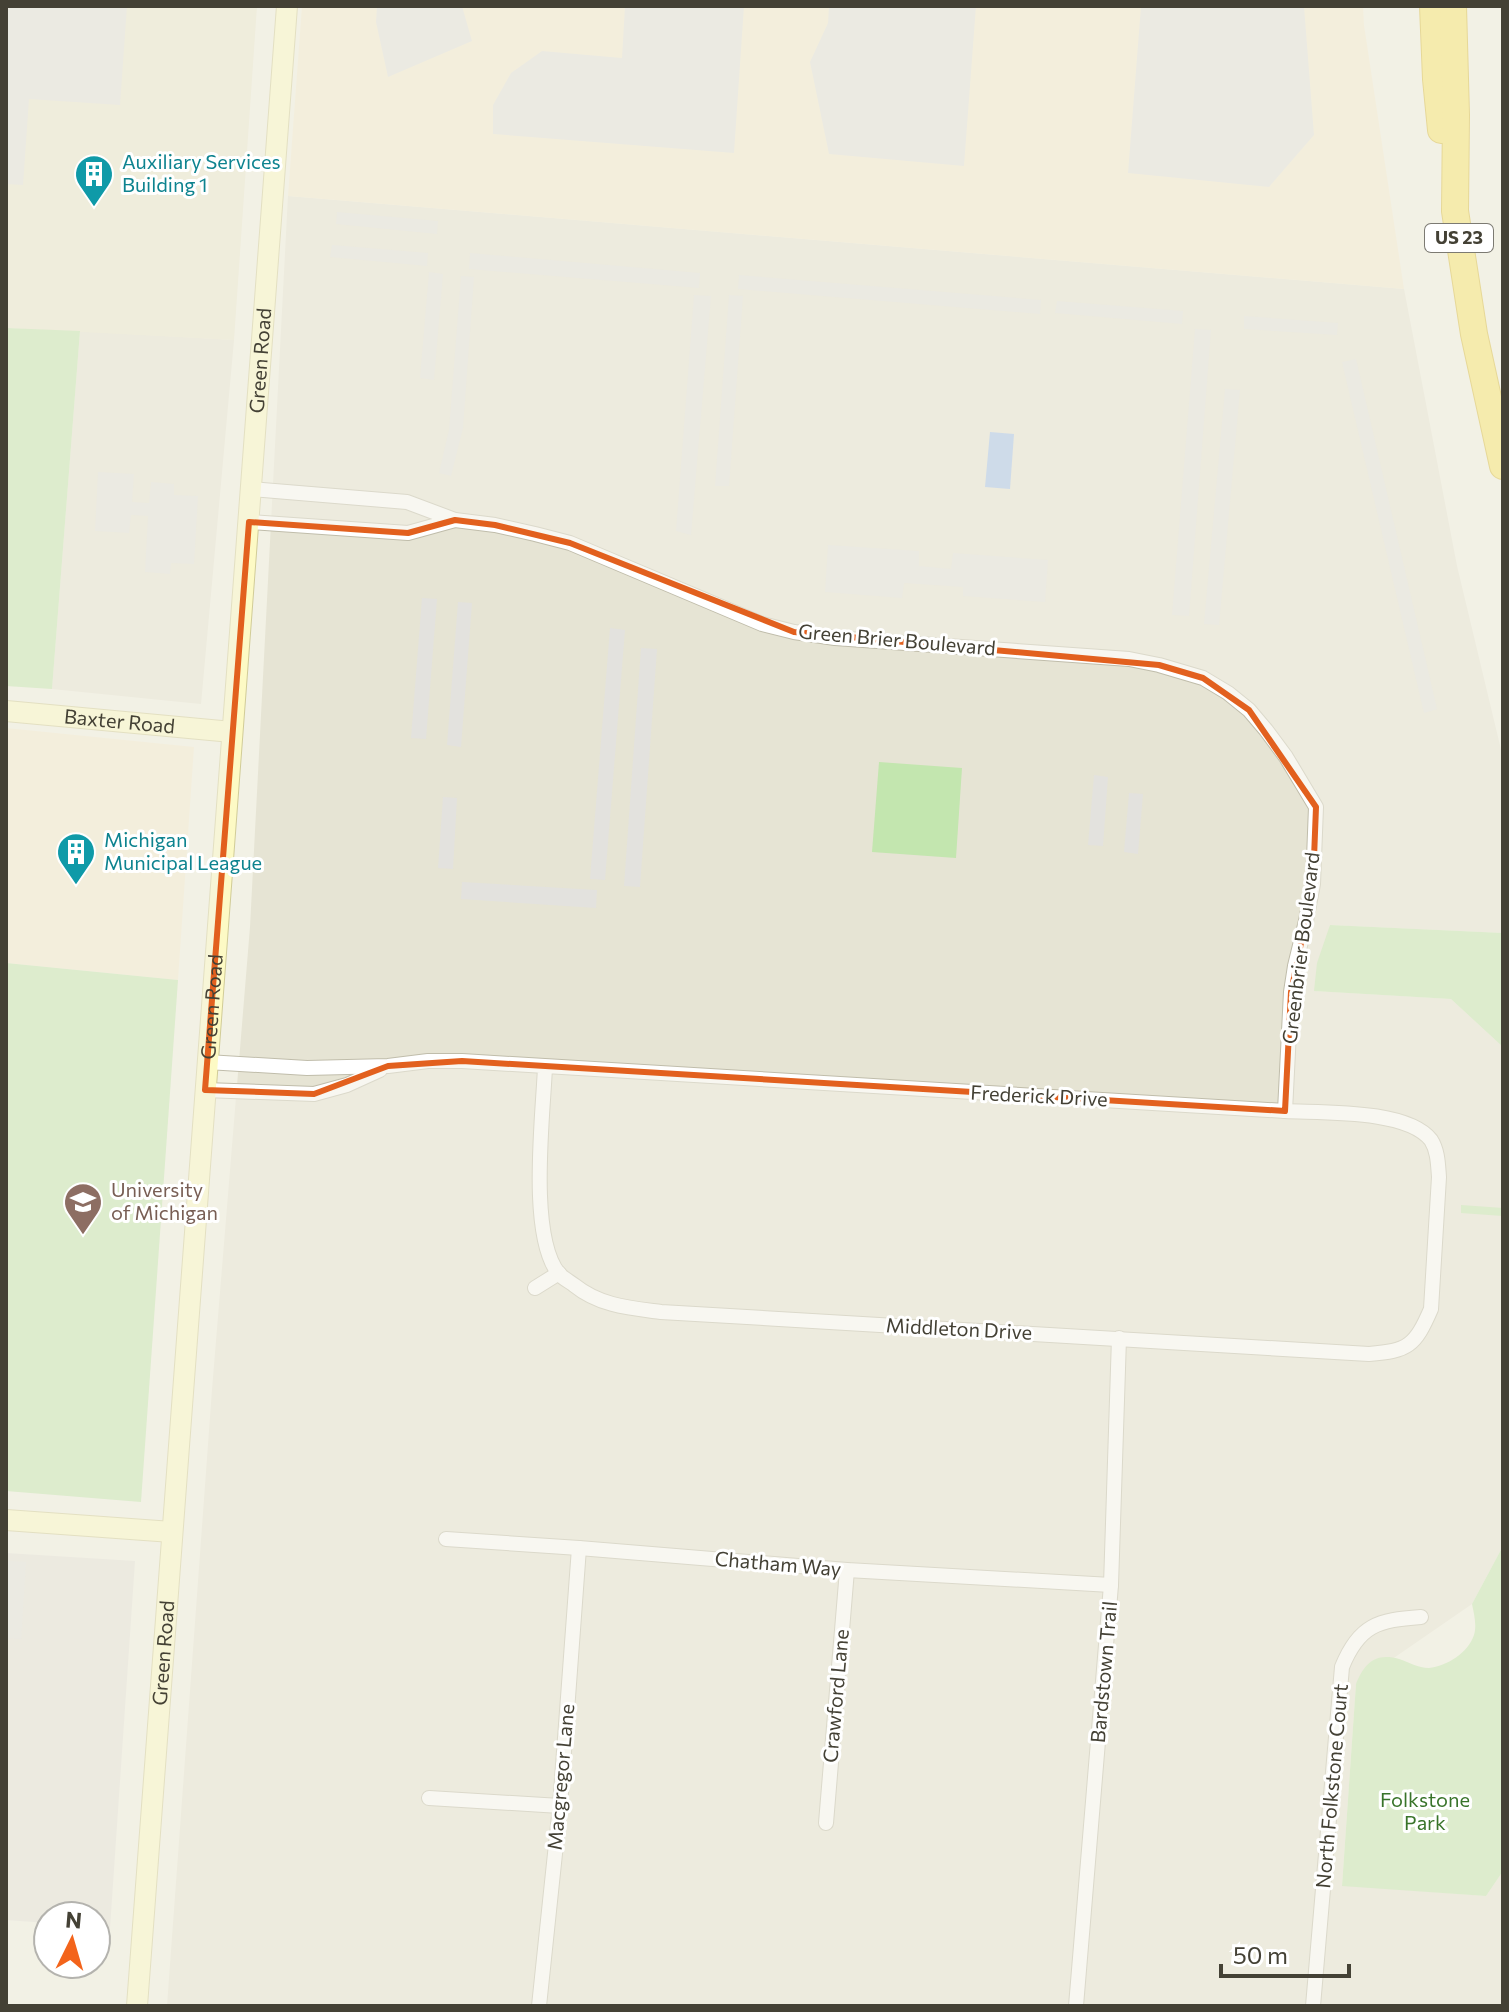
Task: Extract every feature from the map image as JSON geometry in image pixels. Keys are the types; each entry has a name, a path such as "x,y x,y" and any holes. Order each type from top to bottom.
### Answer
{"highway":[{"path":"1433,6 1440,123 1455,211"},
{"name":"US 23","path":"1453,6 1455,211 1474,334 1503,466"}],"street":[{"name":"Green Road","path":"137,2006 287,6"},
{"name":"Green Brier Boulevard","path":"250,489 407,502 455,520 495,525 570,543 750,620 794,632 835,638 1129,659 1159,665 1203,678 1249,710"},
{"name":"Green Brier Boulevard","path":"249,522 408,533 455,520"},
{"name":"Greenbrier Boulevard","path":"1249,710 1286,757 1316,807 1313,884 1291,992 1285,1111"},
{"name":"Baxter Road","path":"6,711 232,732"},
{"name":"Frederick Drive","path":"207,1062 307,1068 462,1061 1303,1111 1383,1117 1403,1122 1431,1140 1438,1158 1431,1309 1414,1341 1396,1352 1369,1354"},
{"name":"Frederick Drive","path":"205,1090 314,1094 347,1085 388,1066"},
{"path":"535,1288 559,1273 542,1232 539,1199 545,1067"},
{"name":"Middleton Drive","path":"559,1273 584,1293 615,1307 1369,1354"},
{"name":"Bardstown Trail","path":"1076,2006 1111,1585 1119,1338"},
{"path":"6,1520 172,1532"},
{"name":"Chatham Way","path":"446,1539 847,1570 1111,1585"},
{"name":"Macgregor Lane","path":"539,2006 560,1806 579,1548"},
{"name":"Crawford Lane","path":"826,1823 847,1570"},
{"name":"North Folkstone Court","path":"1313,2006 1342,1667 1351,1645 1366,1631 1389,1619 1421,1617"},
{"path":"429,1798 560,1806"}],"highlighted area":[{"path":"455,520 495,525 570,543 794,632 1159,665 1203,678 1249,710 1316,807 1313,884 1291,992 1285,1111 462,1061 388,1066 314,1094 205,1090 249,522 408,533"}],"shaded area":[{"path":"6,6 257,6 234,340 6,328"},
{"path":"6,6 127,6 120,105 29,99 23,185 6,184"},
{"path":"302,6 1363,6 1404,289 288,196"},
{"path":"377,6 462,6 472,41 388,77 376,22"},
{"path":"625,6 744,6 734,153 493,134 493,105 511,73 542,51 622,58"},
{"path":"829,6 976,6 964,166 829,154 810,62 828,23"},
{"path":"1141,6 1304,6 1314,135 1269,187 1128,173"},
{"path":"288,196 1404,289 1457,566 1503,758 1503,933 1330,925 1315,991 1451,999 1503,1047 1503,1546 1472,1604 1356,1684 1342,1885 1486,1896 1503,1871 1503,2006 167,2006 250,927"},
{"path":"337,212 438,221 437,234 336,224"},
{"path":"332,245 428,253 427,266 330,257"},
{"path":"470,253 700,273 699,288 469,269"},
{"path":"429,272 443,274 434,380 420,378"},
{"path":"739,275 1041,300 1040,314 738,289"},
{"path":"461,276 474,277 463,428 451,476 439,473 449,430"},
{"path":"694,295 711,296 691,535 676,531"},
{"path":"729,295 743,296 729,486 715,486"},
{"path":"1057,301 1183,311 1182,324 1055,313"},
{"path":"1244,316 1338,323 1337,335 1244,329"},
{"path":"1195,329 1211,330 1189,616 1172,615"},
{"path":"80,331 234,340 201,704 52,689"},
{"path":"1356,359 1437,709 1424,713 1342,362"},
{"path":"1225,389 1240,390 1219,625 1204,624"},
{"path":"98,472 134,474 132,502 149,503 151,482 174,484 174,495 198,496 194,564 171,563 170,574 145,572 148,516 131,515 129,533 95,531"},
{"path":"828,545 919,551 919,566 951,569 953,553 1048,560 1045,602 963,596 963,587 904,583 902,598 825,592"},
{"path":"422,598 437,599 426,739 411,738"},
{"path":"458,602 472,603 461,747 447,745"},
{"path":"610,628 625,630 605,880 590,879"},
{"path":"641,648 657,649 640,887 624,886"},
{"path":"6,728 194,747 178,980 6,963"},
{"path":"1094,775 1108,777 1103,846 1088,845"},
{"path":"1129,793 1143,794 1138,854 1124,852"},
{"path":"443,797 457,798 453,869 438,868"},
{"path":"462,882 597,890 596,908 461,899"},
{"path":"6,1553 135,1561 112,1900 32,1900 32,1922 6,1920"},
{"path":"6,1561 26,1562 21,1639 6,1638"}],"green space":[{"path":"6,328 80,331 52,689 6,686"},
{"path":"879,762 962,768 956,858 872,852"},
{"path":"1330,925 1503,933 1503,1047 1451,999 1314,991 1317,963"},
{"name":"University of Michigan","path":"6,963 178,980 141,1502 6,1491"},
{"path":"1461,1205 1503,1208 1503,1216 1461,1213"},
{"name":"Folkstone Park","path":"1503,1546 1503,1871 1486,1896 1342,1886 1356,1684 1359,1677 1367,1665 1383,1657 1429,1668 1462,1653 1475,1631 1472,1604"}],"water":[{"path":"990,432 1014,434 1010,489 985,487"}],"place":[{"name":"Auxiliary Services Building 1","path":"94,208"},
{"name":"Michigan Municipal League","path":"76,886"},
{"name":"University of Michigan","path":"83,1236"}]}
